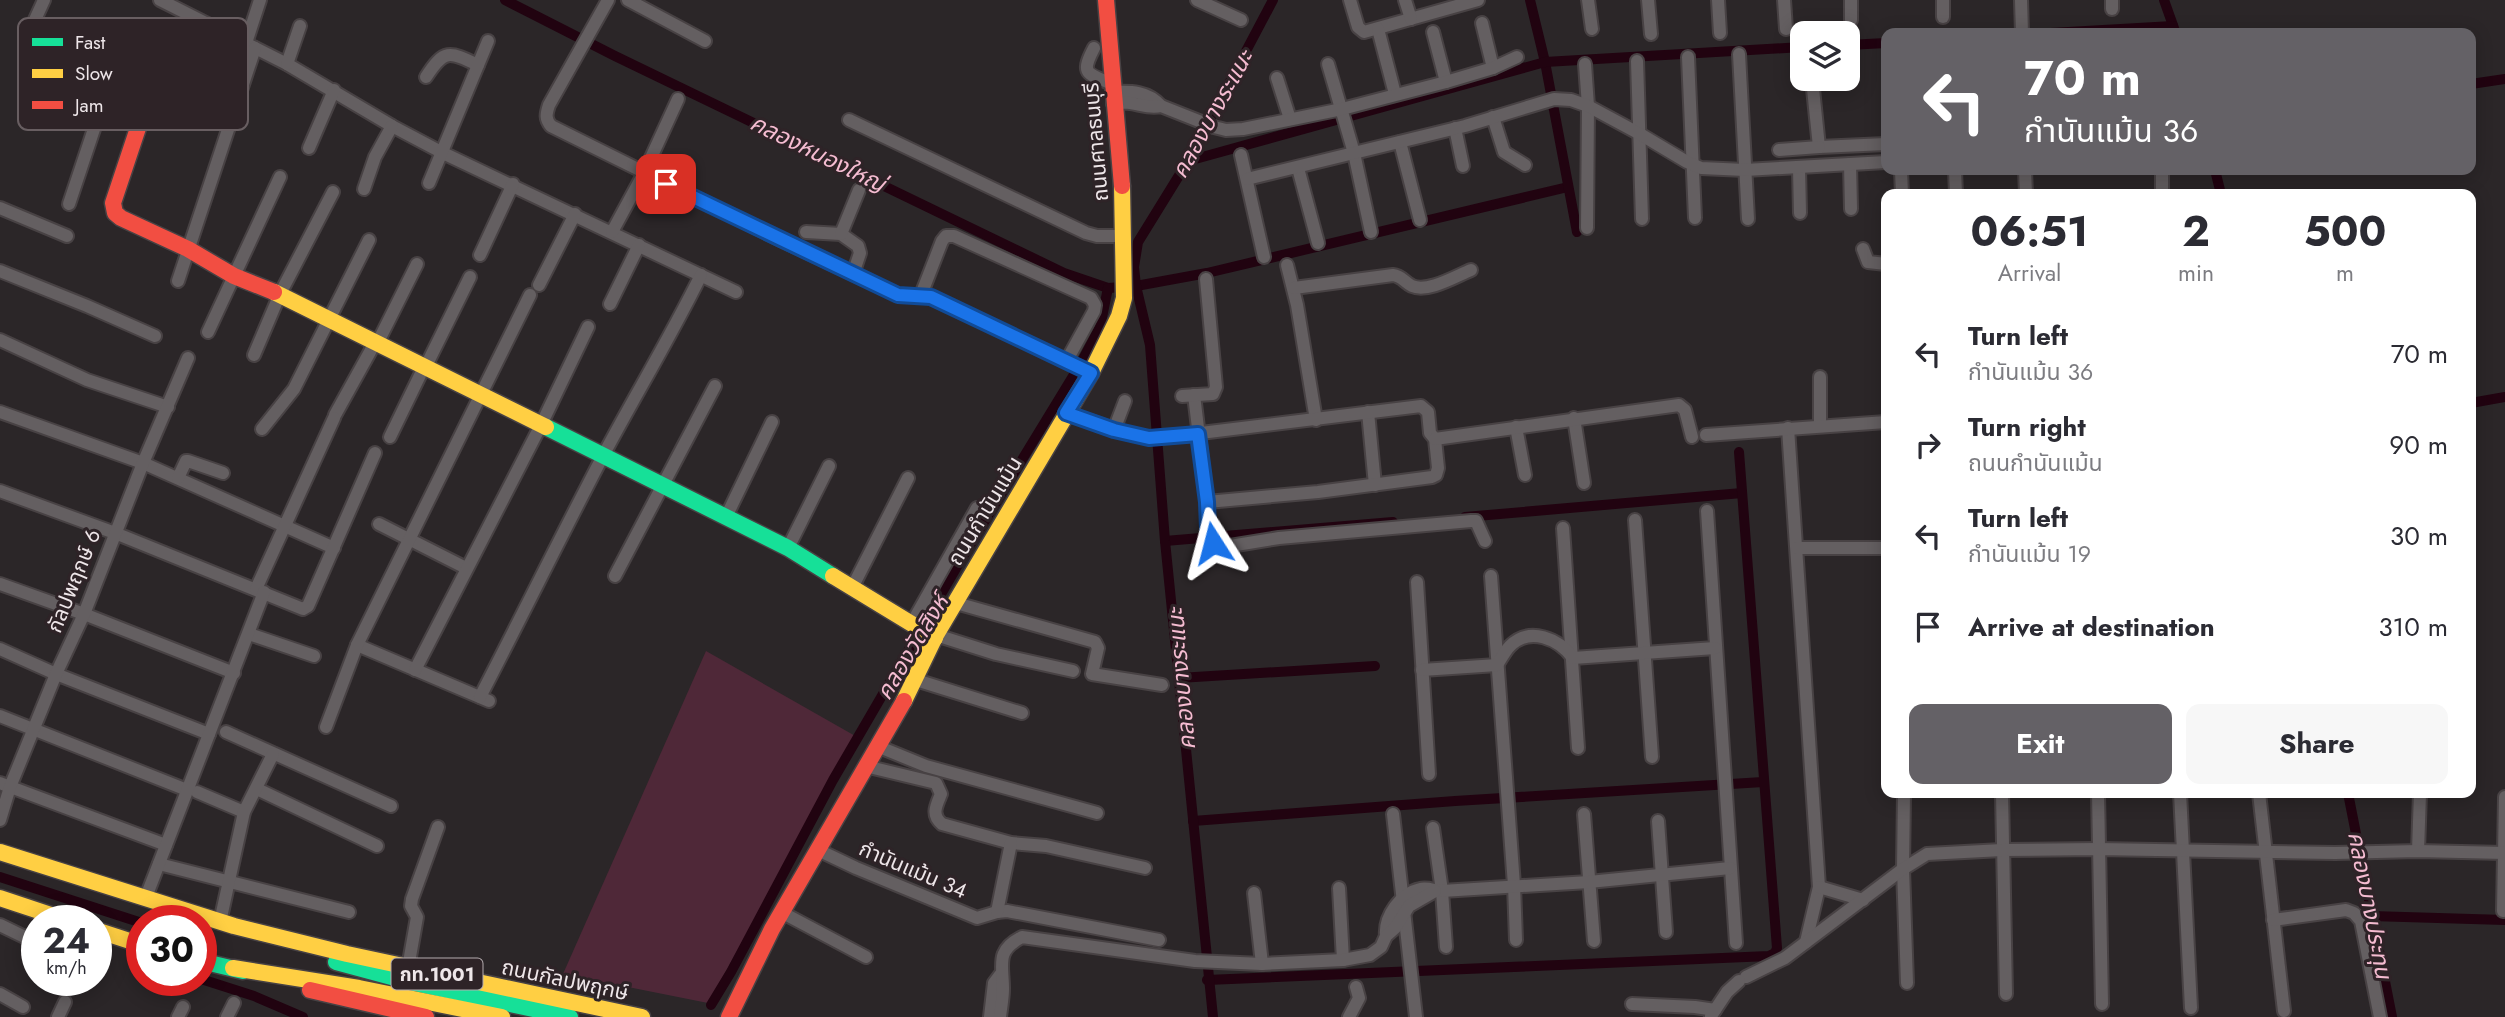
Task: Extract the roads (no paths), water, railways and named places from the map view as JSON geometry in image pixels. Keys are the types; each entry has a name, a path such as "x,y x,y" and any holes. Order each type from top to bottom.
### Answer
{"street":[{"path":"36,18 44,0"},
{"path":"160,0 197,18"},
{"path":"248,55 260,0"},
{"path":"608,0 579,49 546,115 547,122 569,137 898,295 931,297 1078,366 1095,305 1091,298 954,236 946,236 942,241 917,296"},
{"path":"628,0 705,41"},
{"name":"ถนนศาลธนบุรี","path":"1105,0 1125,279"},
{"path":"1197,0 1241,20"},
{"path":"1350,0 1358,27 1364,32 1478,0"},
{"path":"1405,0 1411,19"},
{"path":"1588,0 1592,29"},
{"path":"1648,0 1651,34"},
{"path":"1718,0 1720,33"},
{"path":"1784,0 1786,29"},
{"path":"1851,0 1851,20"},
{"path":"1943,0 1943,17"},
{"path":"2021,0 2022,28"},
{"path":"1482,23 1493,68"},
{"path":"287,64 300,26"},
{"path":"1378,29 1395,94"},
{"path":"1433,32 1446,82"},
{"path":"429,183 488,41"},
{"path":"248,44 443,153 736,292"},
{"path":"1094,48 1086,64 1087,70 1112,93 1138,92 1155,99 1161,106 1230,131 1290,119 1344,118 1395,94 1493,68 1517,57"},
{"path":"426,77 438,59 446,54 453,54 478,65"},
{"path":"1740,54 1748,219"},
{"path":"1688,57 1695,218"},
{"path":"1637,61 1642,219"},
{"path":"1328,64 1354,153 1371,232"},
{"path":"1585,64 1588,106 1587,228"},
{"path":"1277,78 1290,119"},
{"path":"309,148 334,90"},
{"path":"1813,91 1819,147"},
{"path":"612,232 644,173 678,99"},
{"path":"1247,179 1298,169 1548,101 1571,100 1588,106 1701,168 1745,170 1881,162"},
{"path":"1493,117 1504,152 1525,165"},
{"path":"849,120 1086,233 1097,236 1124,236"},
{"path":"364,189 375,156 392,126"},
{"path":"1455,128 1463,166"},
{"path":"69,204 94,130"},
{"path":"137,130 113,203 115,213 188,249 234,276 330,318 788,548 925,631 996,654 1073,671"},
{"path":"178,281 225,130"},
{"path":"1400,142 1420,220"},
{"path":"1779,150 1881,144"},
{"path":"1241,155 1264,257"},
{"path":"1850,163 1851,209"},
{"path":"1799,168 1800,213"},
{"path":"1298,169 1318,243"},
{"path":"208,332 280,177"},
{"path":"480,255 513,184"},
{"path":"841,234 859,190"},
{"path":"254,355 280,294 333,192"},
{"path":"0,208 67,236"},
{"path":"539,285 575,214"},
{"path":"806,232 841,234 859,248 853,274"},
{"path":"262,429 294,390 369,240"},
{"path":"610,304 639,245"},
{"path":"1863,249 1868,261 1881,263"},
{"path":"146,897 166,845 192,791 209,734 249,634 260,591 284,527 334,416 377,342 416,264"},
{"path":"917,296 925,265"},
{"path":"1287,265 1294,288 1316,420"},
{"path":"1294,288 1393,275 1421,288 1471,270"},
{"path":"0,271 155,336"},
{"path":"357,646 484,699 603,456 656,357 670,337 701,275"},
{"path":"390,437 470,277"},
{"name":"ถนนกำนันแม้น","path":"729,1017 781,912 916,680 925,631 956,603 1066,413 1078,366 1119,316 1125,279"},
{"path":"1206,279 1216,387 1213,394 1188,396 1198,434 1208,528 1213,543 1224,547 1279,538 1471,520 1479,526 1485,541"},
{"path":"327,727 357,646 530,295"},
{"path":"415,670 541,425 588,327"},
{"path":"0,340 88,380 168,407"},
{"name":"กัลปพฤกษ์ 6","path":"0,820 5,785 34,729 55,674 84,614 188,358"},
{"path":"1820,377 1820,426"},
{"path":"615,576 715,386"},
{"path":"1114,430 1125,401"},
{"path":"1435,439 1679,405 1685,410 1692,437"},
{"path":"1066,413 1114,430 1149,438 1168,438 1421,406 1428,412 1430,433 1435,439 1438,468 1436,475 1421,480 1207,502"},
{"path":"0,412 144,463 334,548"},
{"path":"1368,412 1375,485"},
{"path":"1574,418 1584,483"},
{"path":"726,517 772,422"},
{"path":"1706,435 1881,422"},
{"path":"1516,427 1525,475"},
{"path":"1788,428 1819,887 1806,942"},
{"path":"0,491 115,533 303,609 308,607 375,453"},
{"path":"178,478 186,461 223,473"},
{"path":"788,548 829,466"},
{"path":"852,588 908,478"},
{"path":"925,631 977,508"},
{"path":"1707,511 1736,943"},
{"path":"1635,520 1652,757"},
{"path":"379,524 466,568"},
{"path":"1563,528 1578,748"},
{"path":"1797,548 1881,548"},
{"path":"1491,576 1516,940"},
{"path":"1417,582 1429,774"},
{"path":"0,584 234,673"},
{"path":"956,603 1095,642 1098,648 1092,674 1162,685"},
{"path":"249,634 314,656"},
{"path":"1497,665 1509,646 1522,638 1540,636 1559,642 1573,658"},
{"path":"1573,658 1715,648"},
{"path":"0,649 55,674 209,734"},
{"path":"1422,670 1497,665"},
{"path":"916,680 1022,713"},
{"path":"0,716 244,812"},
{"path":"226,732 391,806"},
{"path":"877,746 926,766 1097,813"},
{"path":"227,924 229,883 244,812 273,754"},
{"path":"865,766 932,780 939,788 940,794 934,808 942,824 1011,843 1046,846 1145,868"},
{"path":"5,785 166,845"},
{"path":"257,789 377,846"},
{"path":"2503,911 2505,797"},
{"path":"1904,798 1903,869 1907,983"},
{"path":"2002,798 2006,994"},
{"path":"2098,798 2102,1004"},
{"path":"2179,798 2191,1007"},
{"path":"2260,798 2284,1012"},
{"path":"2418,851 2420,798"},
{"path":"1392,814 1416,1017"},
{"path":"1584,814 1594,941"},
{"path":"1658,821 1666,932"},
{"path":"408,968 417,917 411,906 412,899 439,827"},
{"path":"1433,828 1446,947"},
{"path":"996,912 1011,843"},
{"path":"1632,1004 1695,1007 1713,1014 1727,992 1742,979 1785,958 1927,854 2098,849 2504,853"},
{"name":"กำนันแม้น 34","path":"818,850 977,918 1007,911 1159,940"},
{"name":"ถนนกัลปพฤกษ์","path":"0,852 146,897 361,970 500,1012"},
{"path":"159,864 349,912"},
{"path":"1402,906 1439,891 1589,882 1730,869"},
{"path":"1819,887 1863,901"},
{"path":"1339,888 1343,960"},
{"path":"1254,893 1262,964"},
{"path":"0,898 21,905"},
{"path":"990,1017 994,983 1000,975 1006,949 1010,943 1022,937 1195,961 1262,964 1343,960 1370,955 1381,947 1386,936 1395,928 1402,906"},
{"path":"2273,920 2346,910 2354,914 2361,921 2380,1017"},
{"path":"781,912 866,957"},
{"name":"ถนนกัลปพฤกษ์","path":"227,924 408,968 636,1016"},
{"path":"0,925 21,935"},
{"name":"ถนนกัลปพฤกษ์","path":"217,964 500,1012 569,1017"},
{"name":"ถนนกัลปพฤกษ์","path":"233,968 321,993 426,1017"},
{"path":"1000,975 1003,990 1000,1017"},
{"path":"1349,1017 1359,998 1356,987"},
{"path":"0,995 23,1006"},
{"path":"58,1017 65,1002"},
{"path":"227,1017 234,1003"}],"waterway":[{"name":"คลองหนองใหญ่","path":"505,0 1064,273 1108,288 1136,286 1207,273 1568,187"},
{"name":"คลองบางระแนะ","path":"1213,1017 1165,541 1150,345 1134,267 1138,242 1188,161 1273,0"},
{"path":"1530,0 1545,62 1577,232"},
{"name":"คลองบางประทุน","path":"2164,0 2174,28"},
{"path":"2138,28 2173,26"},
{"path":"1860,44 1881,43"},
{"path":"1188,161 1545,62 1790,48"},
{"path":"2476,83 2505,79"},
{"name":"คลองบางประทุน","path":"2216,175 2220,189"},
{"name":"คลองวัดสิงห์","path":"711,1005 833,780 962,558 1081,363 1100,327 1108,288"},
{"path":"2476,402 2505,397"},
{"path":"1207,980 1769,956 1775,953 1777,948 1739,452"},
{"path":"1465,517 1742,493"},
{"path":"1165,541 1393,522"},
{"path":"1179,678 1375,666"},
{"path":"1193,821 1763,782"},
{"name":"คลองบางประทุน","path":"2349,798 2392,1017"},
{"path":"0,877 126,918"},
{"path":"2371,916 2505,920"},
{"path":"217,984 254,996 303,1017"}]}
